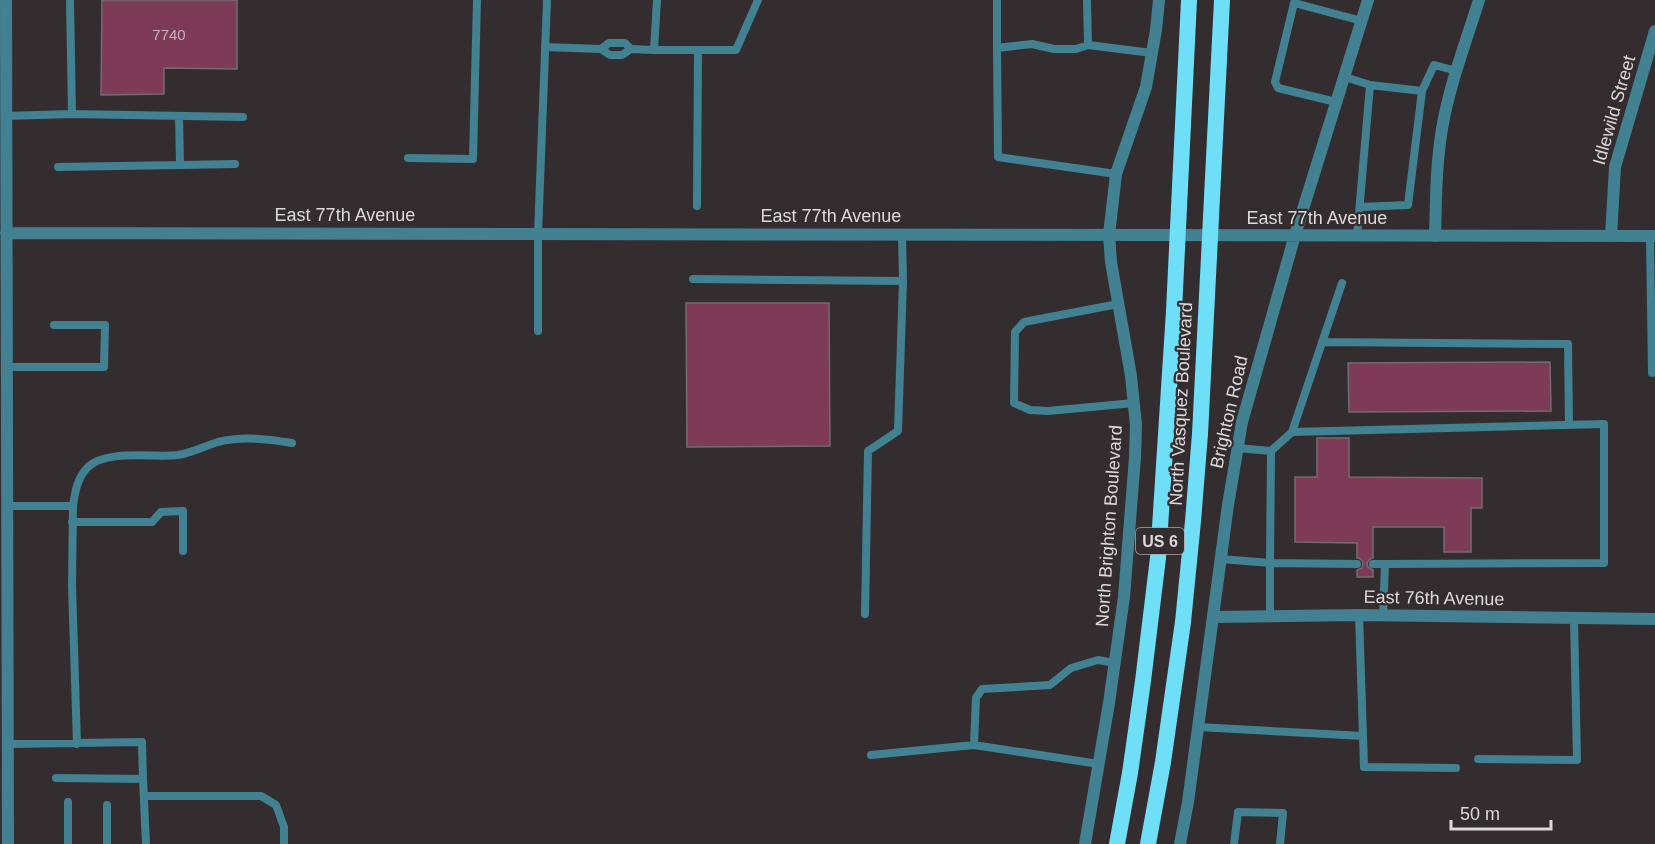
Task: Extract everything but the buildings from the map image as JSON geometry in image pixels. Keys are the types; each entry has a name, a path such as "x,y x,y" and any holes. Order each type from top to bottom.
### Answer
{"highway":[{"name":"North Vasquez Boulevard","path":"1117,844 1140,704 1158,558 1174,311 1189,0"},
{"name":"North Vasquez Boulevard","path":"1148,844 1163,762 1178,657 1193,521 1200,434 1222,0"}],"street":[{"path":"6,0 3,47 5,116 3,332 7,367 4,465 8,506 8,744 4,767 8,844"},
{"name":"North Brighton Boulevard","path":"1084,844 1099,764 1124,597 1136,425 1131,376 1111,262 1109,235 1116,174 1146,87 1159,0"},
{"name":"Brighton Road","path":"1180,844 1237,448 1248,398 1368,0"},
{"path":"1434,236 1439,149 1447,105 1479,0"},
{"name":"Idlewild Street","path":"1611,236 1615,166 1655,31"},
{"name":"East 77th Avenue","path":"3,233 1652,236"},
{"name":"East 76th Avenue","path":"1213,616 1383,615 1655,619"}],"lane":[{"path":"70,0 72,114"},
{"path":"408,158 473,159 477,0"},
{"path":"538,331 538,234 547,0"},
{"path":"654,51 657,0"},
{"path":"545,47 601,49 610,55 622,55 631,49 736,50 758,0"},
{"path":"997,0 998,158 1116,174"},
{"path":"1087,0 1088,45"},
{"path":"1336,102 1278,88 1275,82 1294,3 1362,21"},
{"path":"601,49 609,43 625,43 631,49"},
{"path":"998,48 1032,44 1054,49 1076,49 1088,45 1152,53"},
{"path":"697,206 698,50"},
{"path":"1360,207 1408,205 1422,91 1434,65 1457,71"},
{"path":"1344,77 1370,85 1422,91"},
{"path":"1357,236 1370,85"},
{"path":"5,116 72,114 243,117"},
{"path":"179,116 180,165"},
{"path":"58,167 235,164"},
{"path":"865,614 868,451 898,431 903,281 902,235"},
{"path":"1652,236 1652,373"},
{"path":"693,279 903,281"},
{"path":"1237,448 1271,451 1292,432 1342,283"},
{"path":"1118,304 1024,322 1014,332 1014,403 1030,410 1048,411 1134,403"},
{"path":"7,367 104,367 105,325 54,325"},
{"path":"1322,342 1568,344 1569,425"},
{"path":"1292,432 1604,424 1604,563 1373,564"},
{"path":"77,744 72,506 77,482 88,467 99,461 118,456 180,455 233,439 268,439 292,443"},
{"path":"1270,616 1271,451"},
{"path":"8,506 72,506"},
{"path":"72,522 152,522 161,512 183,511 183,551"},
{"path":"1221,559 1270,563 1357,564"},
{"path":"1383,615 1386,564"},
{"path":"1359,615 1364,767 1456,768"},
{"path":"1478,759 1577,760 1574,618"},
{"path":"974,745 976,698 982,688 1050,685 1071,668 1098,660 1115,663"},
{"path":"1198,727 1363,736"},
{"path":"8,744 142,742 146,844"},
{"path":"871,755 974,745 1099,764"},
{"path":"56,778 143,779"},
{"path":"144,796 261,796 276,805 285,827 284,844"},
{"path":"68,802 68,844"},
{"path":"107,805 107,844"},
{"path":"1234,844 1238,812 1283,813 1280,844"}]}
